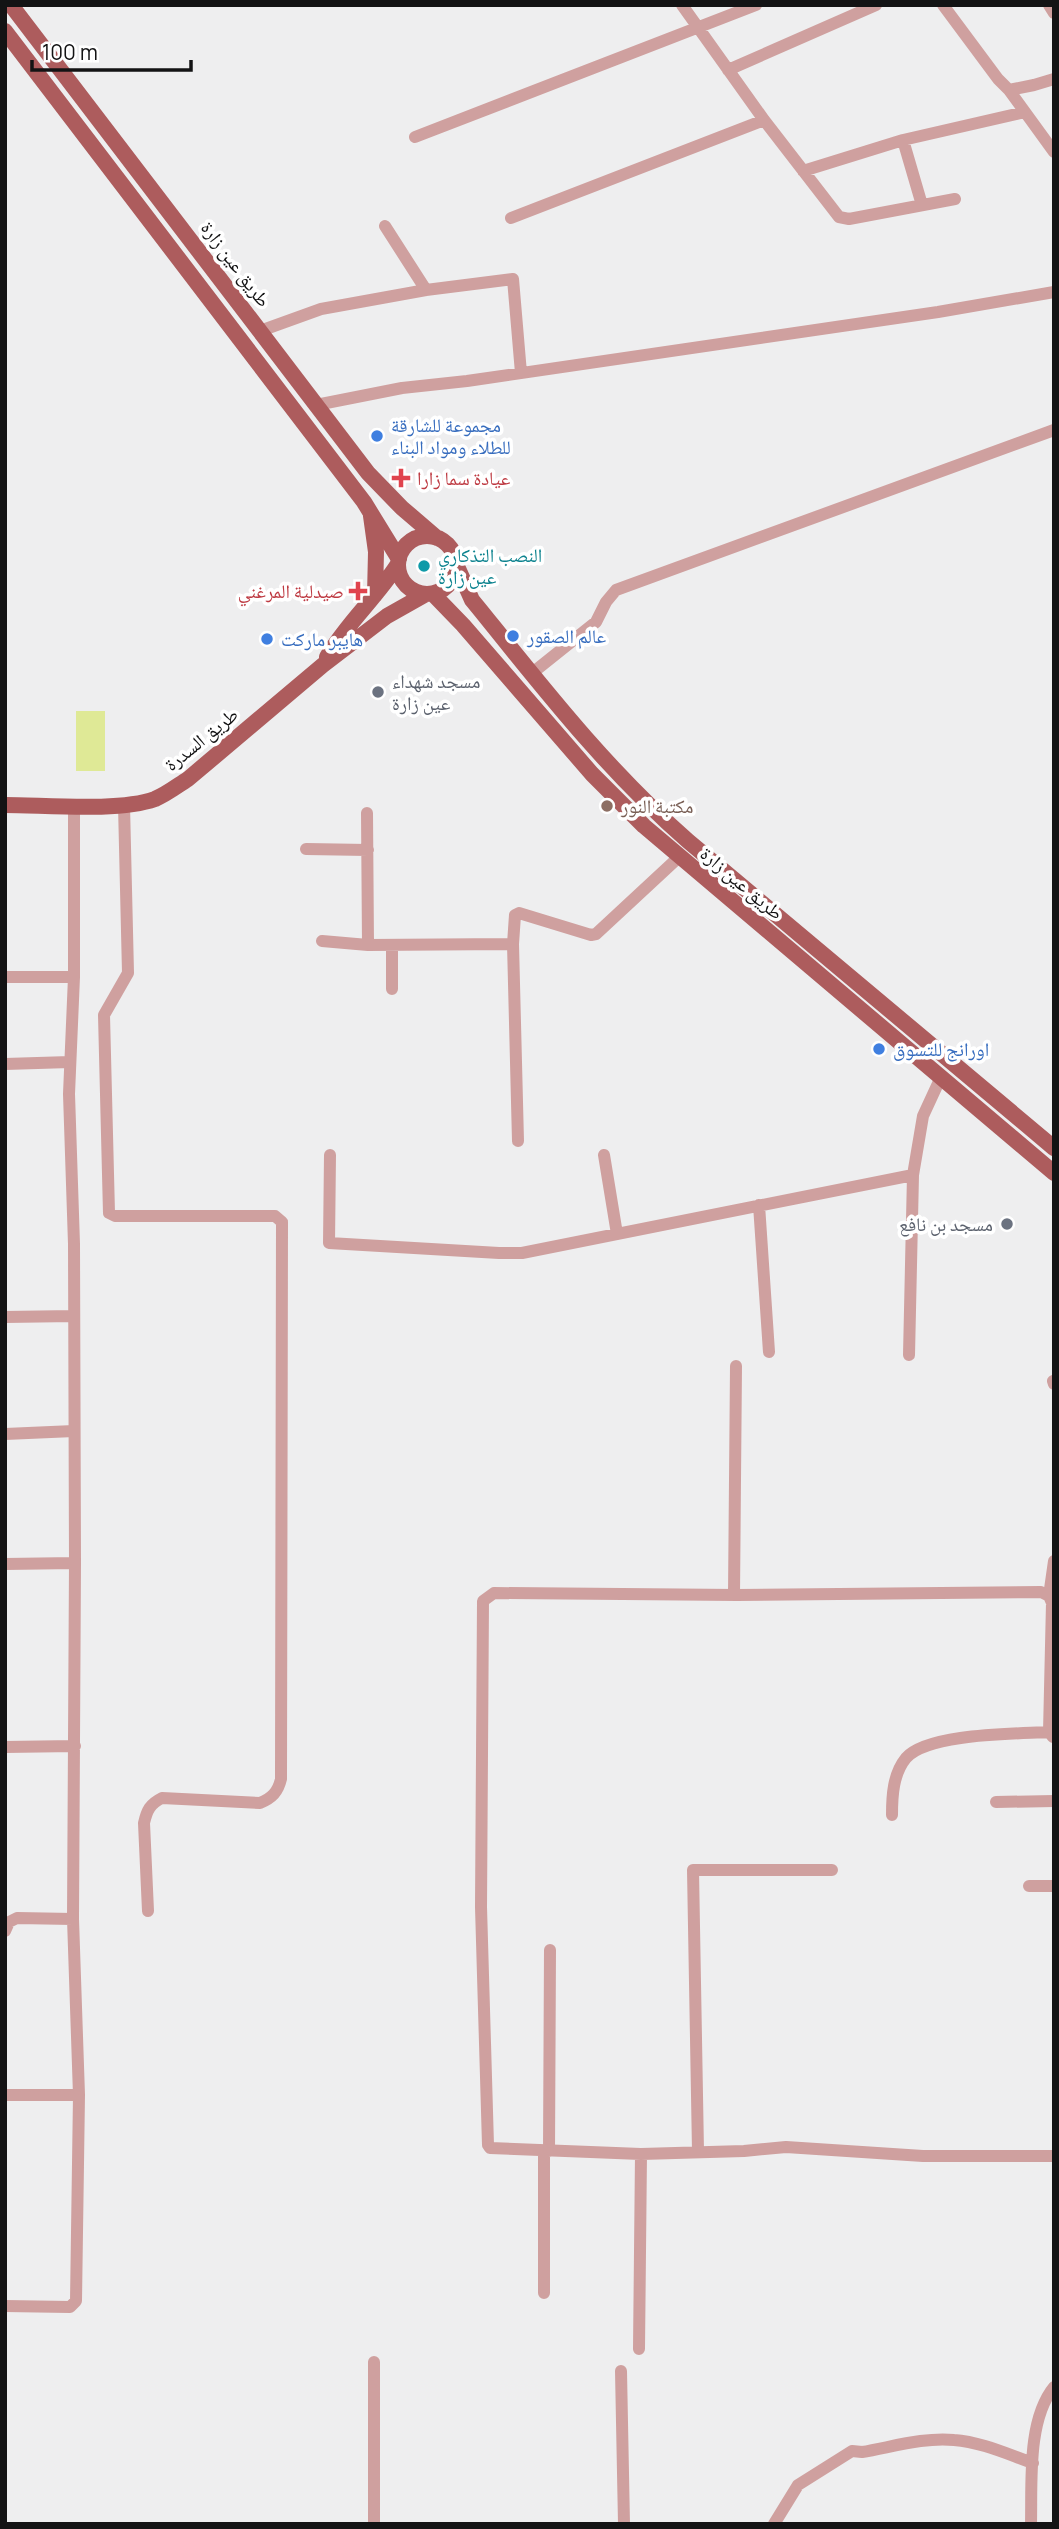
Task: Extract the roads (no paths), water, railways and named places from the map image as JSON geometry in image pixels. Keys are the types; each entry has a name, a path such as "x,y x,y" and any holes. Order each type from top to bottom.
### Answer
{"main road":[{"name":"طريق عين زارة","path":"11,5 368,473 402,508 437,538"},
{"path":"5,31 370,510 398,562 403,582 413,591 429,594 450,583 456,570 452,551 437,538 421,537 413,540 401,551 398,562 375,595 342,633 323,665"},
{"path":"383,531 394,528 399,522 402,508"},
{"path":"370,510 376,552 375,595"},
{"name":"طريق عين زارة","path":"456,564 472,600 531,674 607,764 667,823 1054,1147"},
{"name":"طريق عين زارة","path":"429,594 455,616 592,774 644,827 1054,1173"},
{"name":"طريق السدرة","path":"5,805 124,805 155,799 188,779 323,665 387,616 429,594"},
{"path":"455,616 455,610 462,601 472,600"}],"street":[{"path":"682,5 764,120 838,216 844,219 955,199"},
{"path":"415,137 698,30 756,5"},
{"path":"728,70 876,5"},
{"path":"943,5 1054,152"},
{"path":"1049,5 1054,13"},
{"path":"1009,90 1054,79"},
{"path":"803,170 902,140 1025,112"},
{"path":"511,218 764,120"},
{"path":"902,140 922,205"},
{"path":"385,226 426,290"},
{"path":"260,331 321,309 426,290 513,279 521,373"},
{"path":"316,405 402,388 938,312 1054,292"},
{"path":"531,674 596,622 616,590 1054,430"},
{"path":"5,2306 70,2307 76,2301 79,2095 73,1919 75,1563 70,1062 74,977 74,805"},
{"path":"124,805 128,973 104,1015 109,1213 115,1216 275,1216 282,1222 281,1779 279,1788 260,1803 162,1798 153,1802 147,1810 144,1823 148,1911"},
{"path":"367,813 368,945"},
{"path":"306,849 368,850"},
{"path":"518,1141 513,944 517,913 591,935 596,934 679,857"},
{"path":"322,941 368,945 513,944"},
{"path":"392,945 392,989"},
{"path":"5,977 74,977"},
{"path":"5,1064 70,1062"},
{"path":"909,1355 913,1175 923,1116 941,1077"},
{"path":"330,1155 328,1240 332,1244 522,1253 913,1175"},
{"path":"604,1155 617,1234"},
{"path":"759,1205 769,1352"},
{"path":"5,1317 74,1316"},
{"path":"734,1595 736,1366"},
{"path":"5,1434 74,1431"},
{"path":"892,1815 893,1788 897,1775 912,1753 979,1735 1051,1735 1052,1603 1049,1596 1054,1561"},
{"path":"5,1564 75,1563"},
{"path":"1049,1596 1041,1592 734,1595 494,1593 483,1601 481,1907 488,2145 494,2149 641,2154 786,2147 923,2156 1054,2156"},
{"path":"5,1748 75,1746"},
{"path":"996,1802 1054,1801"},
{"path":"698,2151 693,1870 832,1870"},
{"path":"1029,1886 1054,1886"},
{"path":"5,1931 9,1922 17,1918 73,1919"},
{"path":"544,2293 550,1950"},
{"path":"5,2095 79,2095"},
{"path":"639,2349 641,2154"},
{"path":"374,2362 374,2524"},
{"path":"621,2371 624,2524"},
{"path":"1031,2524 1038,2418 1043,2403 1054,2387"},
{"path":"774,2524 798,2485 852,2451 955,2440 976,2444 1033,2463"}],"place":[{"name":"مجموعة للشارقة للطلاء ومواد البناء","path":"377,436"},
{"name":"عيادة سما زارا","path":"401,478"},
{"name":"النصب التذكاري عين زارة","path":"424,566"},
{"name":"صيدلية المرغني","path":"358,591"},
{"name":"عالم الصقور","path":"513,636"},
{"name":"هايبر ماركت","path":"267,639"},
{"name":"مسجد شهداء عين زارة","path":"378,692"},
{"name":"مكتبة النور","path":"607,806"},
{"name":"اورانج للتسوق","path":"879,1049"},
{"name":"مسجد بن نافع","path":"1007,1224"}]}
